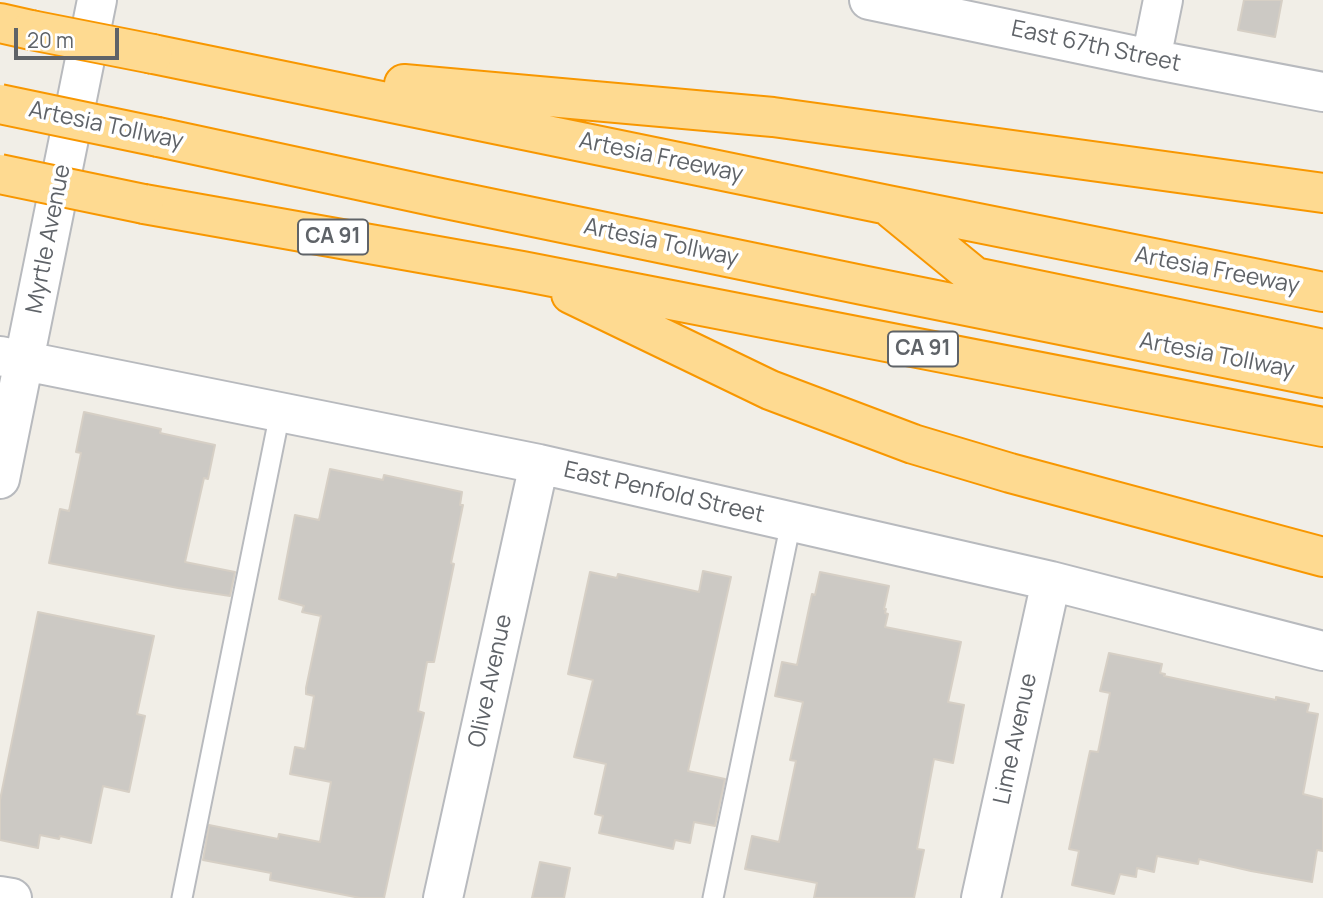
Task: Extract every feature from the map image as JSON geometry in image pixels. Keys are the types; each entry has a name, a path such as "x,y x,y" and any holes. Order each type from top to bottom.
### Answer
{"highway":[{"name":"Artesia Freeway","path":"16,26 1323,292"},
{"path":"219,67 773,117 1323,193"},
{"name":"Artesia Tollway","path":"0,104 821,277 1323,378"},
{"name":"CA 91","path":"0,174 144,204 522,271 1323,427"},
{"name":"Artesia Tollway","path":"888,205 975,277 1323,349"},
{"path":"522,271 770,390 913,444 1010,473 1323,557"}],"street":[{"name":"Myrtle Avenue","path":"0,479 12,358 97,0"},
{"path":"1151,58 1163,0"},
{"name":"East 67th Street","path":"886,2 1323,92"},
{"name":"East Penfold Street","path":"12,358 538,464 1051,581 1323,651"},
{"name":"Olive Avenue","path":"443,898 538,464"},
{"name":"Lime Avenue","path":"981,898 1051,581"},
{"path":"0,896 12,898"}],"lane":[{"path":"182,898 280,412"},
{"path":"713,898 791,522"}],"building":[{"path":"1244,0 1282,0 1275,37 1238,30"},
{"path":"84,412 161,429 160,433 215,445 208,479 204,478 185,562 235,572 230,596 49,563 60,509 69,511 81,453 76,452"},
{"path":"330,469 383,480 384,475 462,492 460,505 463,505 451,563 454,564 434,662 427,662 418,711 424,713 384,898 360,898 270,880 271,873 203,860 209,825 278,839 279,834 320,842 331,782 290,774 295,747 305,749 314,696 306,694 306,688 321,616 302,612 304,606 279,599 295,515 319,520"},
{"path":"703,571 731,577 688,771 725,779 715,826 694,822 690,843 675,840 673,849 599,833 603,816 595,814 606,764 574,757 593,680 568,674 590,572 617,578 618,574 699,592"},
{"path":"820,572 889,586 884,609 888,614 885,627 961,642 948,702 964,705 953,763 934,759 917,849 924,850 914,898 814,898 817,883 745,869 752,836 779,842 796,761 790,760 803,702 775,696 782,662 797,665 812,594 815,595"},
{"path":"38,612 154,636 137,714 145,716 129,792 103,786 91,843 60,836 59,839 40,835 38,848 0,840 0,800"},
{"path":"1109,653 1162,664 1160,673 1165,674 1164,676 1276,700 1276,697 1309,704 1307,712 1318,714 1303,794 1323,799 1323,851 1317,850 1312,882 1199,859 1198,864 1157,856 1154,872 1137,868 1136,877 1120,874 1114,894 1072,885 1079,851 1069,849 1090,751 1098,752 1110,693 1100,691"},
{"path":"540,862 570,868 564,898 532,898"}]}
